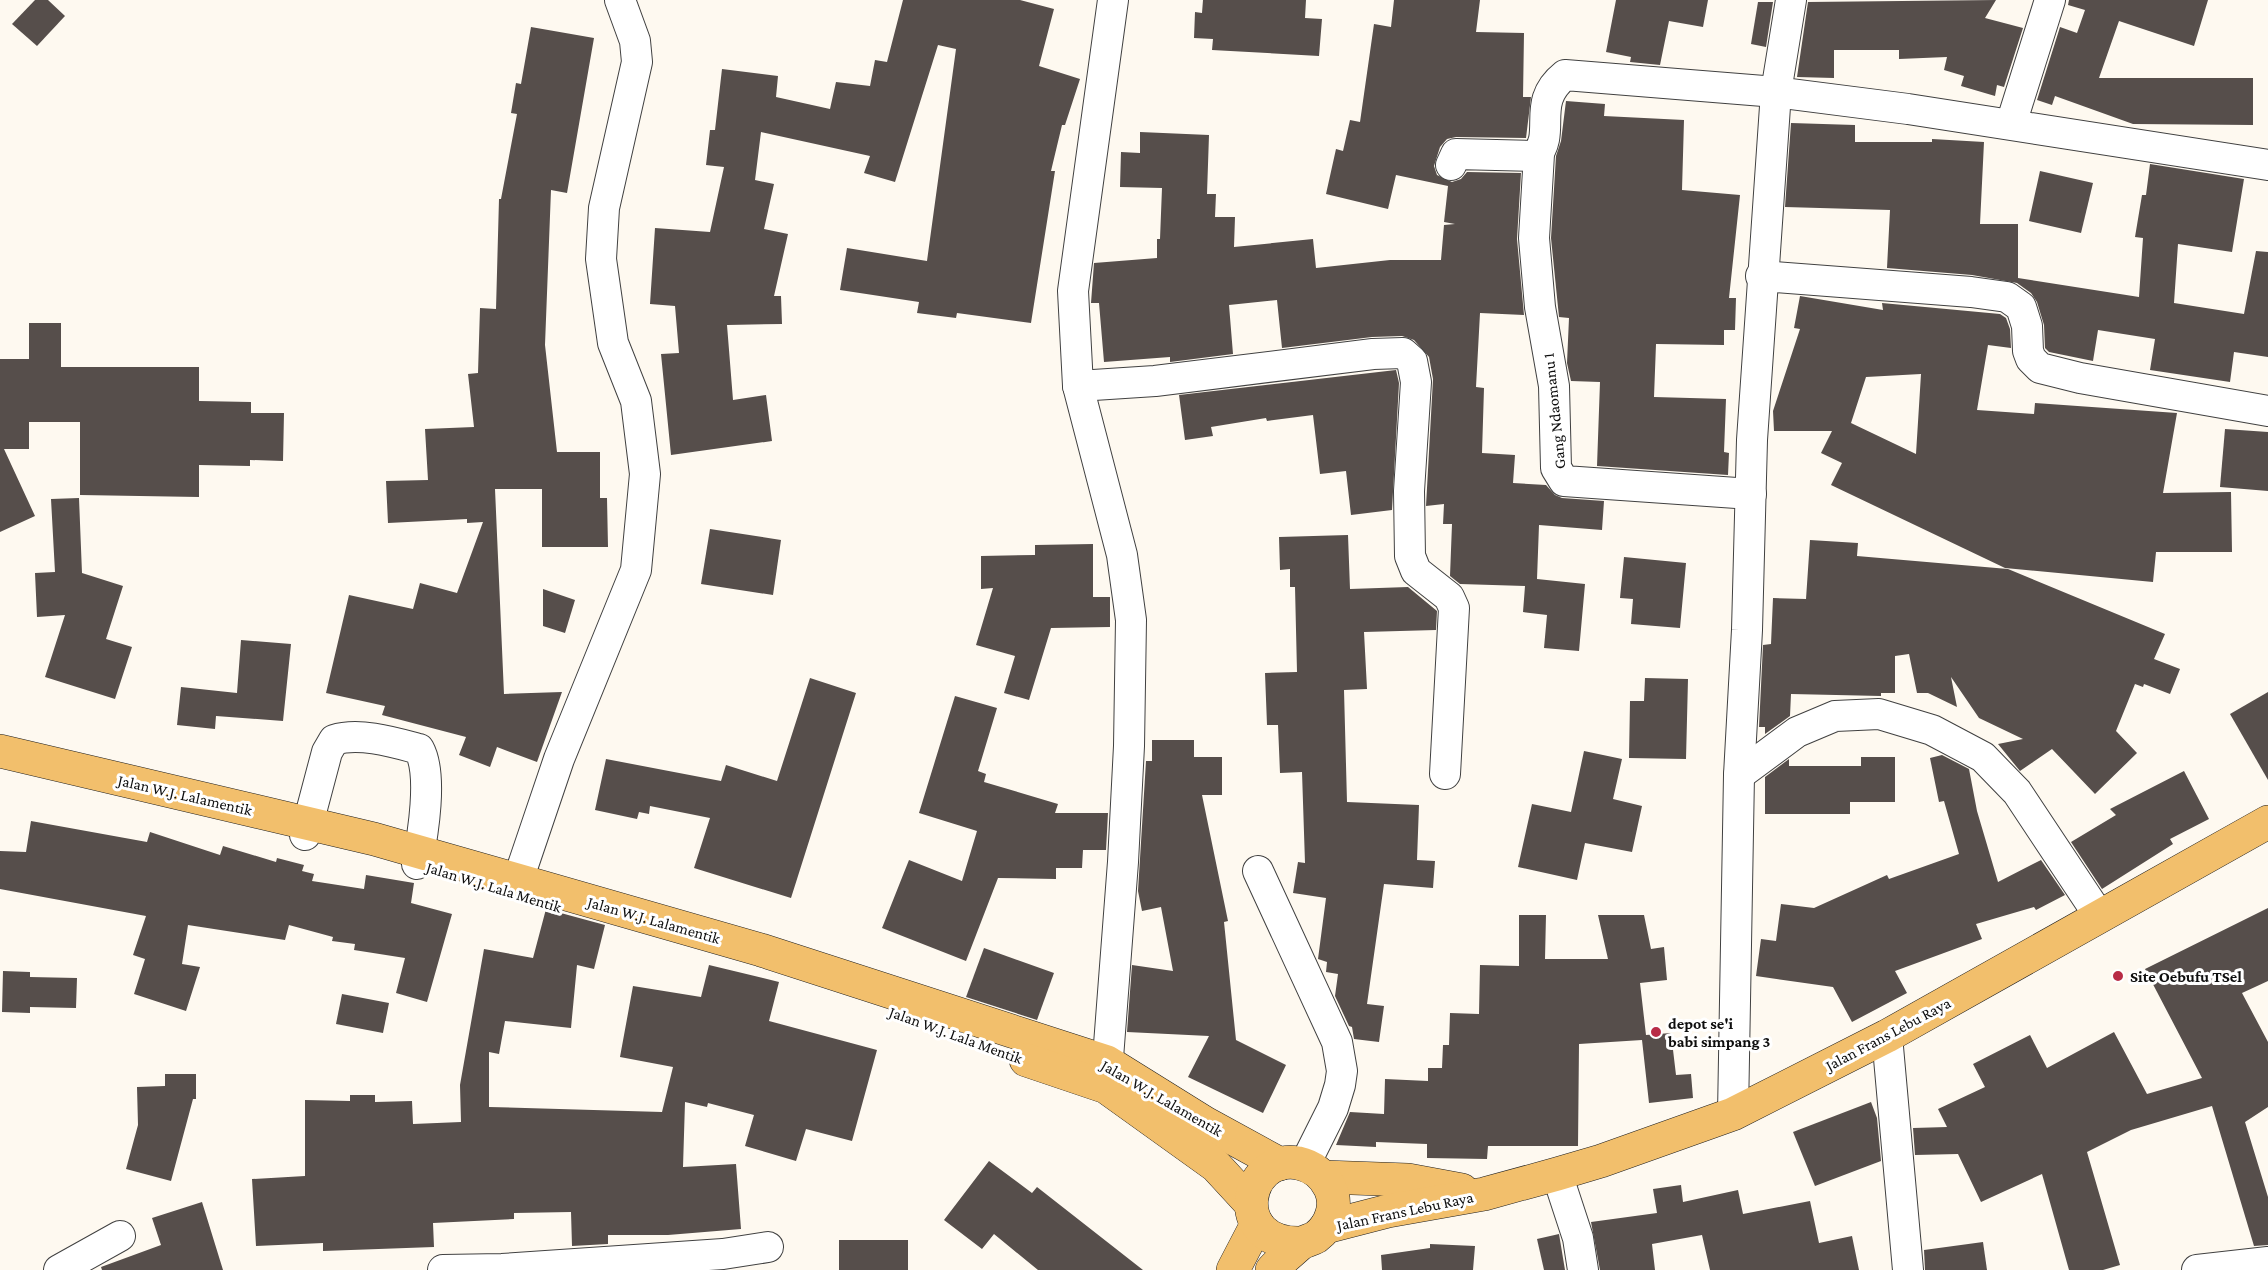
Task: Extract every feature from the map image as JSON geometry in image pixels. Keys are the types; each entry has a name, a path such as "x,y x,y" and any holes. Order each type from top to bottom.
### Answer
{"main road":[{"name":"Jalan W.J. Lalamentik","path":"0,751 308,830"},
{"name":"Jalan W.J. Lala Mentik","path":"0,768 308,830 419,858 1106,1075 1216,1166 1254,1214"},
{"name":"Jalan Frans Lebu Raya","path":"1314,1235 1388,1211 1484,1194 1557,1174 1601,1161 1733,1114 1887,1036 2267,824"},
{"name":"Jalan W.J. Lalamentik","path":"419,858 518,880 762,950 1106,1075 1303,1169"},
{"name":"Jalan Frans Lebu Raya","path":"1303,1169 1408,1180 1484,1194"},
{"path":"1233,1270 1254,1214 1259,1179 1269,1170 1303,1169 1334,1202 1314,1235 1272,1270"},
{"path":"1254,1214 1269,1237 1284,1244 1314,1235"}],"street":[{"path":"518,880 560,759 636,570 643,515 645,474 636,401 614,343 601,259 604,208 637,62 635,41 620,0"},
{"path":"1106,1075 1123,862 1129,746 1131,620 1122,555 1078,386 1073,291 1113,0"},
{"path":"1733,1114 1738,775 1761,276 1776,92 1791,0"},
{"path":"2011,124 2050,0"},
{"name":"Gang Ndaomanu 1","path":"1751,494 1602,485 1564,481 1559,475 1556,468 1554,386 1540,307 1535,246 1539,154 1542,145 1546,97 1553,84 1565,75 1776,92"},
{"path":"1776,92 2011,124 2268,165"},
{"path":"1451,165 1456,154 1533,157 1539,154"},
{"path":"1761,276 1971,292 2007,297 2021,307 2027,326 2028,351 2040,368 2080,378 2268,411"},
{"path":"1078,386 1155,381 1373,354 1403,353 1412,361 1416,382 1409,491 1410,556 1416,571 1449,597 1454,608 1445,774"},
{"path":"1738,775 1797,732 1834,716 1879,714 1932,730 1983,757 2017,792 2100,917"},
{"path":"308,830 327,752 334,740 348,736 408,746 419,749 424,759 425,802 419,858"},
{"path":"1258,871 1337,1042 1342,1071 1333,1108 1303,1169"},
{"path":"1887,1036 1908,1270"},
{"path":"1557,1174 1578,1238 1583,1270"},
{"path":"59,1270 120,1236"},
{"path":"443,1270 712,1255 768,1247"},
{"path":"2197,1270 2268,1262"}],"building":[{"path":"35,0 48,0 65,16 37,46 12,24"},
{"path":"903,0 1020,0 1054,9 1039,66 1080,79 1065,125 1062,125 1051,171 1055,171 1031,323 957,313 956,318 917,313 919,302 840,290 847,248 927,261 956,49 938,45 895,182 864,173 870,156 761,132 755,180 774,184 764,229 788,234 774,296 781,296 782,324 727,325 733,400 766,395 772,441 671,455 661,354 679,353 675,306 650,304 655,228 710,232 724,167 706,165 710,130 715,130 722,69 778,76 776,97 830,109 836,82 870,86 875,60 887,62"},
{"path":"1203,0 1306,0 1305,18 1322,19 1319,56 1212,50 1213,39 1194,38 1195,12 1202,13"},
{"path":"1394,0 1480,0 1476,32 1524,33 1523,97 1531,97 1526,138 1456,137 1447,139 1440,147 1434,166 1437,175 1452,182 1461,179 1467,172 1521,173 1517,239 1524,315 1480,313 1476,387 1484,388 1482,453 1515,455 1513,483 1546,485 1555,495 1562,498 1604,501 1602,530 1539,525 1537,579 1585,584 1579,651 1544,648 1547,615 1523,612 1525,586 1460,584 1450,576 1452,524 1443,524 1444,504 1426,506 1433,379 1429,357 1414,340 1402,336 1372,337 1282,348 1277,300 1229,305 1233,354 1170,362 1170,357 1104,362 1099,303 1091,303 1094,263 1157,258 1157,239 1160,239 1162,188 1120,187 1121,152 1140,153 1140,132 1209,135 1207,194 1216,194 1215,217 1235,217 1234,247 1313,239 1316,268 1390,260 1441,260 1444,225 1455,224 1444,222 1448,186 1396,175 1388,209 1326,194 1336,149 1343,151 1350,120 1360,122 1374,24 1391,27"},
{"path":"1616,0 1708,0 1703,27 1669,21 1660,65 1630,62 1631,57 1606,52"},
{"path":"1996,0 1985,18 2023,28 2004,87 1997,85 1995,96 1961,86 1964,76 1944,70 1947,57 1899,59 1899,50 1834,50 1834,78 1797,77 1808,2"},
{"path":"2069,0 2208,0 2194,46 2119,21 2099,78 2253,78 2253,125 2133,124 2055,96 2052,105 2037,100 2060,27 2077,33 2085,10 2068,5"},
{"path":"1758,2 1773,2 1766,47 1751,44"},
{"path":"531,27 594,38 567,193 551,190 545,345 557,452 600,452 600,498 607,498 608,547 542,547 542,489 495,489 504,694 562,692 537,762 497,747 490,767 459,755 466,737 382,715 385,706 326,693 349,595 413,609 420,583 457,593 483,522 467,523 467,519 388,523 386,481 428,480 425,429 474,427 468,374 478,373 480,308 496,309 499,199 501,199 517,114 511,113 516,83 521,84"},
{"path":"1566,101 1605,104 1604,116 1684,120 1682,190 1740,195 1729,298 1736,298 1735,330 1724,330 1724,345 1656,344 1654,397 1726,399 1724,452 1729,453 1728,475 1597,466 1600,382 1571,381 1567,363 1569,318 1559,317 1551,238 1556,156 1561,141"},
{"path":"1791,123 1855,125 1855,142 1932,142 1932,139 1984,142 1980,224 2018,224 2018,278 2139,297 2143,238 2135,237 2142,195 2146,195 2150,164 2244,179 2232,252 2178,244 2174,303 2244,314 2256,251 2268,252 2268,357 2234,352 2230,382 2150,370 2155,339 2098,330 2093,361 2049,352 2045,348 2044,325 2037,302 2031,293 2017,283 1972,275 1887,268 1890,210 1785,207"},
{"path":"2040,171 2093,183 2081,233 2029,221"},
{"path":"1800,296 1883,310 1882,303 2000,314 2006,318 2010,329 2011,348 1988,345 1977,410 2034,414 2035,403 2177,413 2163,493 2231,492 2232,552 2156,552 2153,582 2005,568 1831,485 1842,463 1821,453 1832,431 1774,431 1773,411 1800,329 1794,328","holes":["1921,374 1916,454 1851,423 1866,377"]},
{"path":"29,323 61,323 61,367 199,367 199,401 251,402 251,413 284,413 283,461 250,460 250,466 199,465 199,497 80,495 80,422 29,422 29,449 4,449 35,516 0,532 0,359 29,359"},
{"path":"1396,370 1399,383 1392,510 1351,515 1346,471 1320,474 1313,415 1267,421 1266,418 1211,427 1213,436 1185,440 1179,395"},
{"path":"2225,429 2268,432 2268,491 2220,487"},
{"path":"79,498 82,573 123,586 106,639 132,647 115,699 45,677 65,615 37,617 35,573 55,572 51,499"},
{"path":"710,529 781,540 773,595 701,584"},
{"path":"1348,535 1350,589 1408,587 1437,611 1436,630 1364,632 1367,689 1344,690 1347,802 1419,805 1417,860 1435,861 1433,888 1384,884 1367,1004 1384,1006 1379,1042 1354,1039 1352,1027 1349,1026 1335,996 1338,974 1326,972 1327,962 1318,959 1326,898 1293,893 1298,862 1305,863 1302,772 1280,773 1278,725 1267,725 1265,673 1297,672 1295,587 1290,587 1290,569 1280,570 1279,537"},
{"path":"1810,540 1858,543 1857,556 2008,569 2165,634 2154,659 2180,669 2170,694 2144,684 2143,687 2135,684 2116,731 2137,753 2095,794 2052,749 2020,771 1998,744 2023,739 1979,718 1951,677 1957,707 1928,693 1917,693 1909,654 1895,656 1895,693 1881,693 1881,696 1791,694 1790,716 1765,734 1765,727 1759,727 1763,645 1771,644 1773,598 1806,599"},
{"path":"1093,544 1093,597 1110,597 1110,627 1051,628 1029,700 1004,693 1015,656 976,645 993,588 981,589 981,556 1035,555 1035,545"},
{"path":"1624,557 1686,563 1680,628 1631,624 1633,599 1620,598"},
{"path":"543,589 575,600 565,633 543,626"},
{"path":"241,640 291,644 283,721 216,716 215,729 177,725 181,687 237,693"},
{"path":"810,678 856,693 791,898 694,868 710,818 650,806 649,814 639,812 637,819 595,810 606,759 721,781 726,765 777,781"},
{"path":"1645,678 1688,679 1686,759 1629,758 1630,701 1644,701"},
{"path":"2268,692 2268,780 2230,714"},
{"path":"955,696 997,708 978,771 986,774 984,782 1058,804 1055,813 1108,813 1106,850 1083,850 1082,868 1056,868 1056,879 998,878 966,961 882,928 909,860 962,881 977,831 919,813"},
{"path":"1152,740 1194,740 1194,757 1222,757 1222,795 1202,795 1228,921 1224,922 1236,1040 1286,1065 1263,1113 1188,1077 1209,1036 1127,1032 1132,965 1173,971 1161,907 1142,911 1138,891 1146,761 1152,761"},
{"path":"1584,751 1622,759 1613,799 1642,806 1632,852 1585,843 1577,880 1518,867 1532,804 1571,812"},
{"path":"1942,755 1969,769 1977,811 1998,882 2041,860 2065,895 2036,910 2034,907 1976,924 1982,939 1895,971 1907,993 1852,1022 1833,987 1756,976 1761,939 1776,941 1781,904 1814,908 1887,875 1889,879 1959,854 1944,801 1939,802 1930,758"},
{"path":"1861,757 1895,757 1895,802 1850,802 1850,814 1765,814 1765,777 1789,759 1789,766 1861,766"},
{"path":"2184,771 2209,819 2170,839 2173,844 2102,889 2071,842 2116,815 2110,809"},
{"path":"31,821 147,842 150,832 220,855 223,846 276,862 277,858 304,865 302,871 314,874 312,881 364,889 366,875 414,883 411,903 452,914 427,1002 396,993 405,958 354,950 355,944 332,941 333,937 289,925 285,940 188,925 182,964 200,967 186,1011 134,994 145,959 133,955 146,916 0,889 0,851 26,852"},
{"path":"2268,908 2268,981 2242,993 2268,1042 2268,1107 2245,1122 2268,1197 2268,1245 2254,1246 2212,1106 2131,1130 2087,1152 2120,1265 2103,1270 2069,1270 2042,1174 1981,1202 1958,1154 1915,1155 1913,1128 1947,1127 1938,1109 1985,1087 1973,1064 2030,1035 2047,1068 2114,1032 2147,1094 2202,1078 2145,969"},
{"path":"546,909 605,925 594,969 577,965 571,1028 505,1021 499,1054 489,1052 489,1107 662,1112 673,1067 620,1057 633,986 701,997 709,965 779,982 769,1021 877,1050 852,1141 806,1129 796,1161 745,1146 754,1115 708,1103 707,1107 685,1102 683,1167 736,1164 741,1229 668,1235 608,1235 608,1244 572,1246 571,1212 514,1213 514,1219 433,1223 434,1247 323,1251 323,1243 256,1246 252,1179 305,1176 305,1100 350,1101 350,1095 375,1095 375,1102 412,1101 413,1124 461,1122 460,1085 484,949 533,958"},
{"path":"1519,915 1546,915 1545,959 1608,959 1598,915 1644,915 1651,949 1664,947 1667,980 1640,983 1646,1035 1671,1033 1676,1075 1691,1074 1693,1098 1649,1103 1642,1040 1579,1044 1578,1146 1488,1146 1487,1159 1427,1158 1427,1144 1376,1142 1376,1147 1336,1145 1350,1112 1384,1114 1385,1079 1428,1081 1428,1068 1442,1068 1443,1045 1449,1045 1450,1013 1479,1014 1480,965 1519,966"},
{"path":"984,948 1054,973 1037,1020 966,997"},
{"path":"3,971 30,972 30,977 77,978 76,1008 30,1007 30,1013 2,1012"},
{"path":"342,994 389,1003 383,1033 336,1024"},
{"path":"165,1074 196,1074 196,1099 193,1099 171,1181 126,1169 138,1125 137,1087 165,1086"},
{"path":"1871,1102 1877,1118 1881,1161 1815,1186 1793,1132"},
{"path":"989,1161 1032,1193 1037,1187 1143,1270 1038,1270 994,1234 982,1249 944,1220"},
{"path":"1681,1185 1683,1202 1738,1190 1743,1214 1810,1201 1819,1243 1852,1236 1859,1270 1710,1270 1702,1235 1652,1244 1655,1270 1600,1270 1591,1222 1657,1213 1653,1189"},
{"path":"202,1202 223,1270 102,1270 101,1267 161,1245 152,1218"},
{"path":"1559,1234 1565,1270 1544,1270 1537,1239"},
{"path":"839,1240 908,1240 908,1270 839,1270"},
{"path":"1983,1242 1987,1270 1925,1270 1924,1250"},
{"path":"1430,1244 1475,1246 1473,1270 1382,1270 1381,1255 1430,1248"}],"place":[{"name":"Site Oebufu TSel","path":"2118,976"},
{"name":"depot se'i babi simpang 3","path":"1656,1032"}]}
